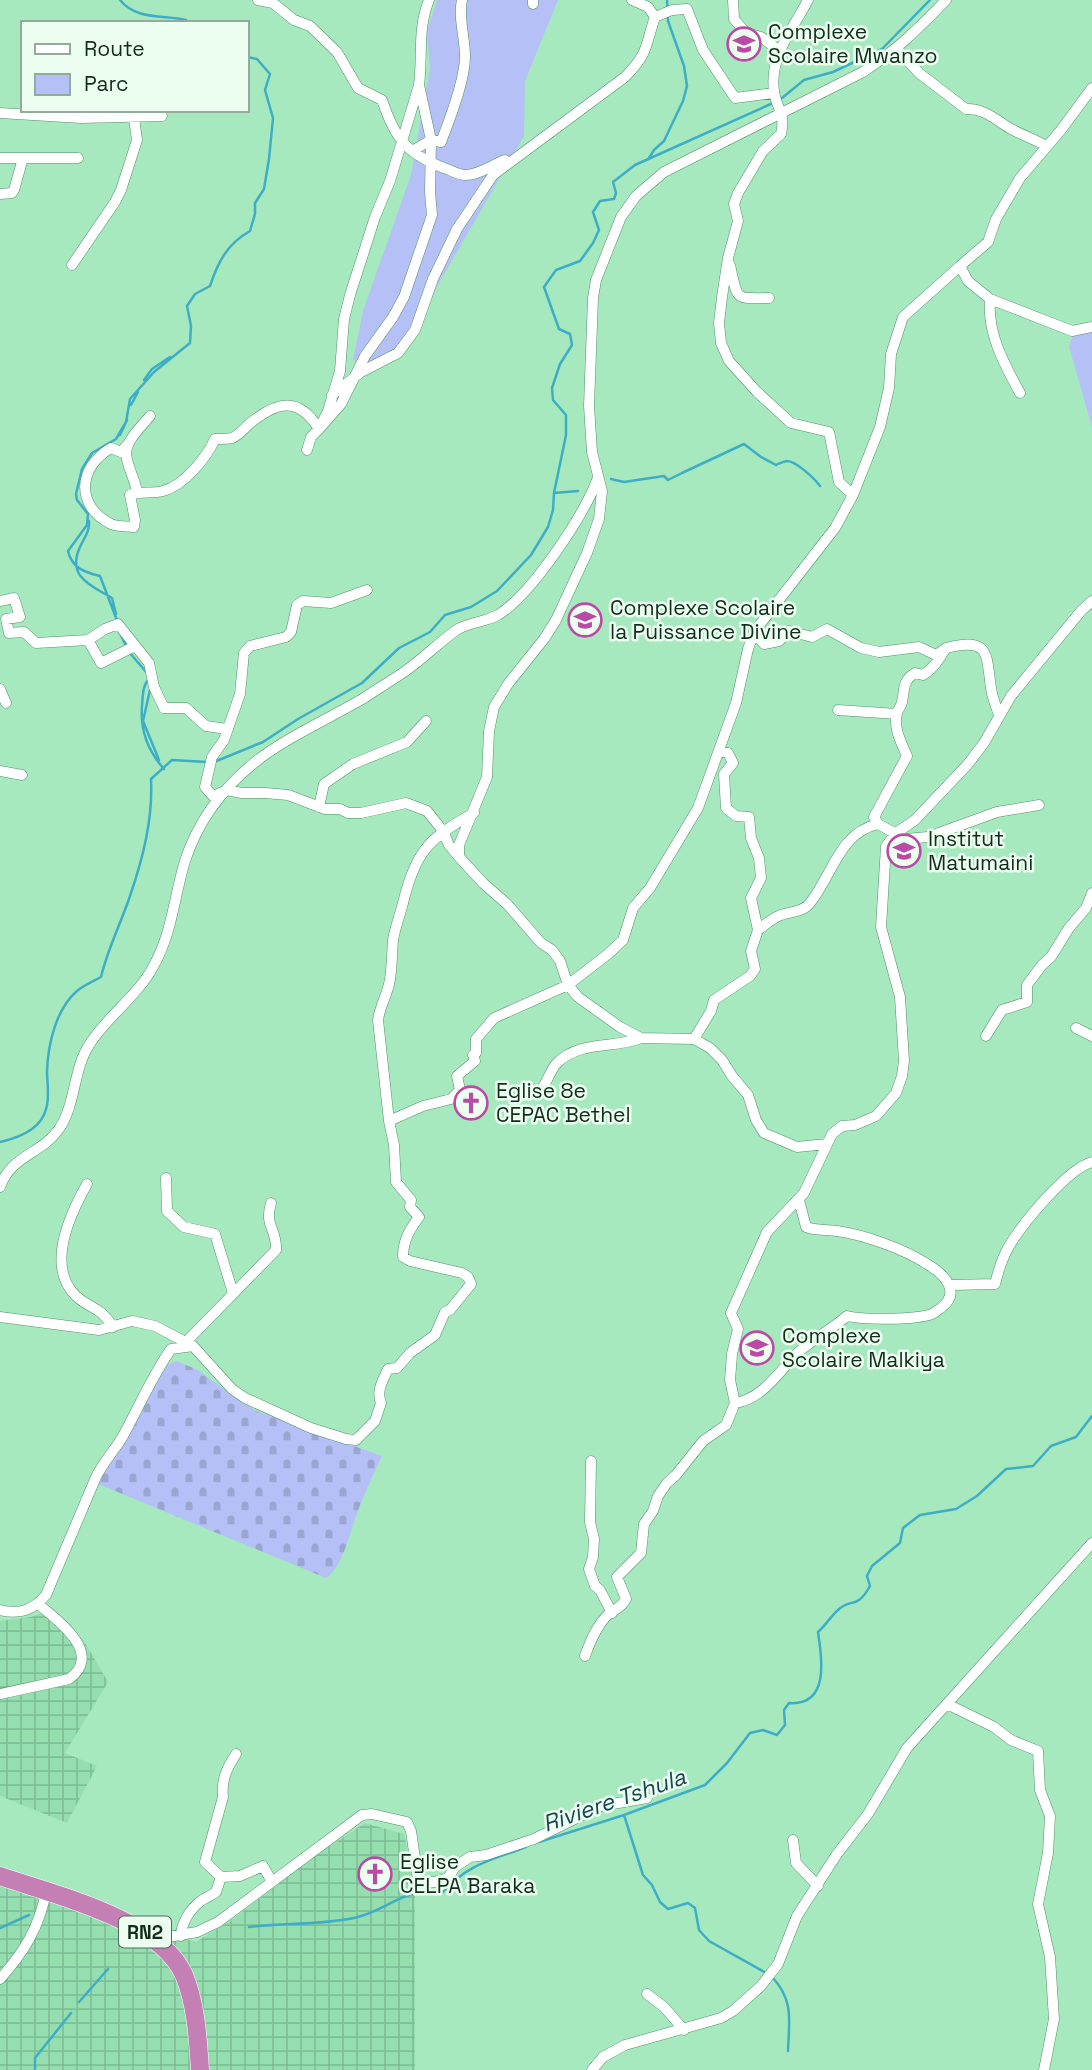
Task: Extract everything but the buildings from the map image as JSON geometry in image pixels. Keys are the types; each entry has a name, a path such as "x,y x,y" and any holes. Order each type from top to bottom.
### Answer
{"highway":[{"name":"RN2","path":"0,1876 101,1912 156,1939 183,1974 191,1999 200,2070"}],"street":[{"path":"258,0 273,3 294,20 310,26 337,52 358,88 382,100 392,128 402,142 430,163 463,175 479,173 520,153"},
{"path":"307,450 311,437 341,404 352,380 404,297 432,215 431,140 419,85 420,35 429,0"},
{"path":"412,151 431,140 441,142 463,76 465,58 462,0"},
{"path":"632,0 648,7 657,15"},
{"path":"733,0 734,19 746,33 761,37 780,51"},
{"path":"808,0 782,42 773,76 774,93 782,112 781,134 763,151 734,204 738,221 728,258 719,323 721,343 729,361 757,392 791,423 829,432 839,482 853,495"},
{"path":"459,857 459,845 488,777 489,731 494,707 556,620 595,534 602,491 597,480 592,452 589,406 593,298 596,281 621,217 636,196 664,172 863,72 909,39 946,0"},
{"path":"657,15 687,4 702,50 735,98 774,93"},
{"path":"332,395 371,366 398,353 415,330 433,278 470,207 493,175 625,77 646,50 657,15"},
{"path":"897,49 919,73 965,108 975,108 1047,146"},
{"path":"319,429 340,371 344,318 350,295 419,85"},
{"path":"389,1121 423,1105 451,1099 460,1090 457,1076 475,1062 475,1039 494,1018 568,985 623,940 633,908 650,888 698,808 736,703 754,632 835,528 853,495 880,427 889,388 891,354 903,317 988,242 996,219 1020,178 1092,88"},
{"path":"0,113 81,118 162,116"},
{"path":"72,265 121,190 137,140 132,115"},
{"path":"0,158 78,158"},
{"path":"0,194 12,193 14,190 23,158"},
{"path":"728,258 737,295 741,299 769,298"},
{"path":"960,266 968,281 989,299 1072,331 1092,327"},
{"path":"989,299 989,314 1001,358 1020,393"},
{"path":"150,416 121,452 111,448 94,461 87,474 84,488 88,502 96,513 117,526 134,527 130,495 137,492 153,493 175,486 208,454 215,439 234,438 265,412 282,404 295,407 308,413 319,429"},
{"path":"128,444 126,454 137,492"},
{"path":"0,1187 10,1167 45,1143 58,1130 68,1111 80,1059 90,1042 152,970 166,940 194,839 214,803 256,761 403,673 460,628 486,621 515,601 530,585 586,508 597,480"},
{"path":"367,590 331,603 303,601 297,605 291,632 286,638 250,646 244,653 240,694 224,740 211,762 205,788 213,796 227,790 288,795 319,807 360,813 406,803 427,811 459,857 507,904 541,943 552,950 560,961 568,985 593,1009 641,1038"},
{"path":"0,601 14,598 20,617 6,619 4,635 24,632 36,643 88,640 104,629 118,624 149,663 164,708 186,708 206,726 227,729"},
{"path":"585,1656 592,1638 626,1599 617,1577 641,1553 644,1524 653,1511 658,1496 694,1450 726,1425 735,1403 730,1380 738,1329 732,1314 767,1232 799,1200 837,1129 876,1116 896,1093 904,1061 900,998 881,927 886,846 895,833 915,820 968,764 984,743 999,715 1036,665 1092,601"},
{"path":"754,632 764,644 779,642 789,631 812,637 827,629 861,648 879,652 919,647 936,655 946,648 962,644 976,645 985,652 989,661 991,691 999,715"},
{"path":"88,640 101,663 135,646"},
{"path":"946,648 939,661 923,675 915,673 907,678 902,689 903,701 897,715 897,732 907,755 874,817 878,824 905,839 928,837 997,812 1038,805"},
{"path":"0,689 6,703"},
{"path":"838,710 897,715"},
{"path":"319,807 324,784 353,764 407,742 426,721"},
{"path":"694,1039 711,1011 714,1000 755,970 751,951 758,930 751,898 761,878 759,858 751,838 748,817 736,816 726,808 724,774 733,763 728,753 719,751"},
{"path":"0,771 22,775"},
{"path":"0,1317 99,1330 132,1321 155,1326 189,1344 232,1389 245,1398 311,1427 356,1440 375,1421 381,1403 379,1388 388,1369 397,1368 410,1353 435,1335 445,1312 453,1307 471,1284 462,1272 410,1261 403,1257 408,1232 419,1217 410,1207 411,1200 396,1182 394,1145 379,1036 380,1005 387,992 393,939 412,869 419,855 443,831 474,813"},
{"path":"758,930 780,915 797,912 809,905 847,840 858,831 878,824"},
{"path":"986,1036 1002,1010 1027,1002 1027,985 1051,957 1092,893"},
{"path":"1076,1028 1092,1036"},
{"path":"543,1087 556,1064 580,1050 609,1043 630,1043 641,1038 694,1039 710,1048 722,1060 748,1095 756,1120 764,1133 797,1147 827,1144"},
{"path":"951,1286 995,1284 1009,1247 1036,1211 1064,1180 1092,1162"},
{"path":"166,1178 167,1212 184,1227 215,1234 233,1293"},
{"path":"87,1184 64,1231 62,1266 70,1289 78,1298 104,1313 113,1327"},
{"path":"735,1403 767,1387 792,1358 847,1316 863,1319 932,1314 946,1304 952,1295 951,1286 944,1276 908,1253 837,1231 817,1231 806,1227 799,1200"},
{"path":"0,1610 21,1612 38,1604 47,1595 96,1476 104,1460 122,1438 156,1370 171,1349 189,1344 233,1293 276,1250 267,1217 271,1203"},
{"path":"591,1461 590,1522 593,1557 589,1569 595,1586 612,1613"},
{"path":"592,2070 603,2057 625,2045 721,2018 733,2011 771,1975 785,1951 797,1916 837,1854 868,1814 907,1748 1092,1544"},
{"path":"0,1694 69,1679 81,1666 82,1656 71,1633 62,1622 38,1604"},
{"path":"947,1704 994,1727 1011,1740 1038,1751 1040,1790 1050,1816 1048,1853 1038,1904 1050,1957 1054,2020 1044,2070"},
{"path":"236,1754 226,1770 223,1797 205,1862 221,1877 240,1876 263,1866 272,1882"},
{"path":"156,1939 181,1936 219,1922 362,1815 372,1814 407,1822 411,1831 418,1879 423,1882 436,1882 448,1878 455,1867 470,1857 486,1855 534,1839 601,1806 647,1798"},
{"path":"793,1840 796,1863 818,1886"},
{"path":"181,1936 180,1930 188,1915 202,1900 216,1892 221,1877"},
{"path":"0,1979 32,1937 39,1922 46,1892"},
{"path":"647,1994 664,2007 684,2030"}],"shaded area":[{"path":"48,1611 84,1641 108,1682 65,1753 97,1766 67,1823 0,1796 0,1621 31,1617"},
{"path":"365,1823 404,1834 415,1882 415,2070 0,2070 0,1870 196,1942 232,1920 307,1861"}],"green space":[{"path":"437,0 558,0 525,81 524,136 439,283 421,321 396,351 365,365 353,360 363,311 411,175 430,69 427,31"},
{"path":"1092,322 1092,427 1069,347 1075,328"},
{"path":"176,1361 196,1369 256,1411 382,1456 338,1565 326,1578 98,1484 160,1368"}],"waterway":[{"path":"120,0 142,14 187,21"},
{"path":"649,158 664,141 687,86 684,66 668,21 667,0"},
{"path":"782,98 804,80 833,72 882,49 930,0"},
{"path":"118,623 100,576 79,568 72,562 68,551 87,525 88,514 77,500 76,494 82,469 92,453 116,439 126,422 130,399 154,372 190,343 191,326 187,306 195,294 210,286 216,269 229,248 250,231 255,203 264,189 273,118 265,90 270,74 257,59 248,57"},
{"path":"214,762 263,742 362,683 399,648 430,632 445,615 471,607 497,591 531,555 548,527 553,510 566,435 566,415 553,400 552,388 560,364 572,345 570,334 559,329 544,287 556,270 580,261 593,243 599,230 593,212 600,201 614,199 616,193 613,182 635,165 773,103"},
{"path":"144,380 152,369 170,357"},
{"path":"131,405 138,392"},
{"path":"120,435 127,420"},
{"path":"611,479 624,482 664,476 668,480 744,444 776,465 787,461 795,464 820,486"},
{"path":"554,493 578,491"},
{"path":"89,521 76,566 83,579 112,598 116,614"},
{"path":"120,633 126,646"},
{"path":"129,652 147,673"},
{"path":"149,679 143,692 142,723 149,747 164,769"},
{"path":"150,690 143,721 159,760"},
{"path":"0,1142 28,1132 43,1116 48,1100 47,1071 54,1028 70,998 101,977 143,853 149,824 151,779 172,760 207,762"},
{"name":"Riviere Tshula","path":"539,1842 705,1785 727,1763 750,1733 763,1730 777,1735 785,1725 784,1710 789,1703 802,1702 811,1697 817,1689 821,1667 818,1632 835,1612 865,1594 870,1586 867,1576 872,1566 900,1543 903,1528 920,1515 956,1509 977,1496 1006,1469 1033,1466 1051,1446 1076,1437 1092,1416"},
{"path":"624,1815 643,1875 652,1885 660,1902 668,1909 688,1903 695,1908 699,1930 709,1941 768,1974"},
{"name":"Riviere Tshula","path":"249,1927 354,1918 417,1893 442,1893 471,1869 526,1847"},
{"path":"0,1928 29,1915"},
{"path":"79,2002 108,1969"},
{"path":"773,1978 784,1995 789,2012 788,2051"},
{"path":"35,2070 35,2058 71,2013"}],"place":[{"name":"Complexe Scolaire Mwanzo","path":"744,44"},
{"name":"Complexe Scolaire la Puissance Divine","path":"585,620"},
{"name":"Institut Matumaini","path":"904,851"},
{"name":"Eglise 8e CEPAC Bethel","path":"471,1103"},
{"name":"Complexe Scolaire Malkiya","path":"757,1348"},
{"name":"Eglise CELPA Baraka","path":"375,1874"}]}
